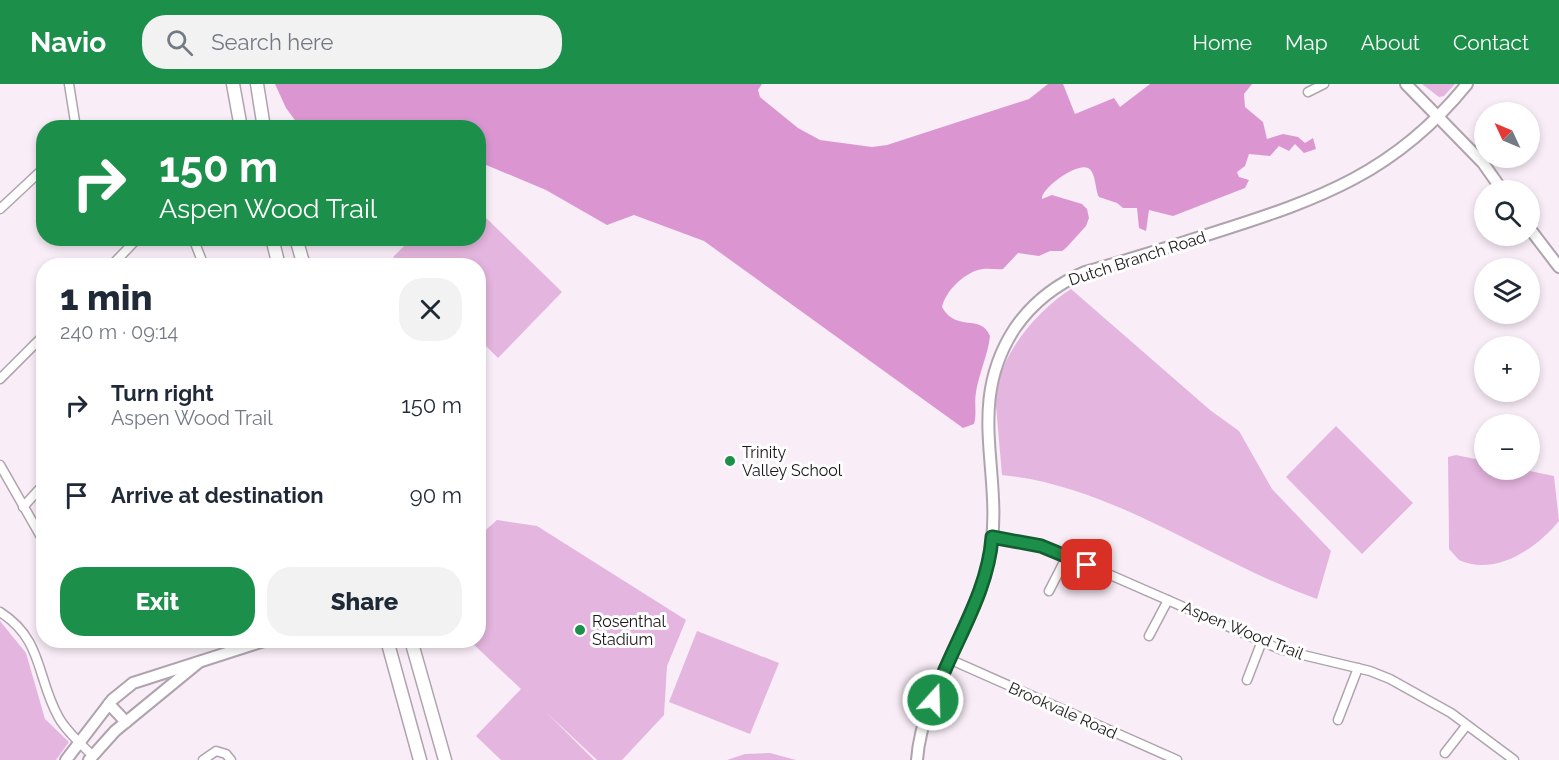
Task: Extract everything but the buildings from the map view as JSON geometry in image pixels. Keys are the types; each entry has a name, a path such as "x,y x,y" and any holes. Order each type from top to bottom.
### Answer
{"main road":[{"path":"233,84 240,120"},
{"path":"256,84 263,120"},
{"path":"389,648 420,760"},
{"path":"413,648 445,760"}],"street":[{"path":"69,84 75,120"},
{"path":"1308,92 1324,84"},
{"path":"1406,84 1439,115 1483,163 1495,180"},
{"name":"Dutch Branch Road","path":"917,760 920,741 949,659 977,598 988,564 992,537 993,484 987,407 993,374 1004,346 1018,324 1047,293 1066,280 1085,272 1296,207 1351,182 1397,152 1439,115 1467,84"},
{"path":"0,209 36,175"},
{"path":"1540,242 1559,267"},
{"path":"119,258 130,246"},
{"path":"0,379 36,343"},
{"path":"0,465 36,529"},
{"path":"23,507 36,493"},
{"name":"Aspen Wood Trail","path":"992,537 1041,546 1262,641 1302,656 1358,668 1390,679 1422,694 1514,760"},
{"path":"1049,591 1066,556"},
{"path":"1149,636 1168,600"},
{"path":"0,612 21,629 34,647 59,718 91,758 126,722 203,659"},
{"path":"1247,680 1262,641"},
{"path":"66,760 120,691 140,680 240,648"},
{"name":"Brookvale Road","path":"949,659 1177,760"},
{"path":"1338,720 1358,668"},
{"path":"109,704 126,722"},
{"path":"1445,753 1466,726"},
{"path":"202,760 216,751 231,759"}],"shaded area":[{"path":"275,84 762,84 758,90 760,97 798,128 820,140 872,147 887,145 1029,99 1048,84 1063,84 1075,114 1114,98 1120,107 1150,84 1252,84 1244,94 1245,107 1263,122 1267,139 1283,134 1298,137 1305,143 1313,138 1316,149 1304,153 1295,144 1289,151 1279,146 1270,156 1249,154 1245,166 1237,172 1239,177 1249,180 1245,188 1173,216 1149,210 1146,231 1139,228 1137,208 1123,208 1117,203 1099,197 1093,173 1088,168 1076,169 1053,183 1042,199 1052,195 1082,204 1087,209 1089,218 1086,226 1066,248 1039,256 1018,253 1003,269 972,272 956,284 944,301 942,307 948,315 961,322 981,325 990,336 976,392 974,424 963,428 704,241 634,215 607,225 546,190 486,165 486,120 295,120 286,108"},
{"path":"1422,84 1455,84 1444,96 1439,97"},
{"path":"486,218 562,292 498,358 486,346 486,258 393,257 404,246 486,246"},
{"path":"1071,289 1210,410 1239,431 1272,489 1331,551 1317,599 1239,566 1124,509 1044,482 1002,475 996,406 997,389 1002,372 1009,355 1031,324 1044,310"},
{"path":"1336,426 1413,503 1362,554 1286,477"},
{"path":"1456,455 1474,459 1474,480 1540,480 1540,473 1554,476 1559,521 1539,541 1514,557 1487,565 1459,560 1449,549 1448,457"},
{"name":"Rosenthal Stadium","path":"497,520 537,526 686,620 667,666 664,715 622,760 597,760 546,712 594,760 501,760 476,736 521,689 477,648 486,648 486,530"},
{"path":"0,621 26,653 45,719 69,742 56,760 0,760"},
{"path":"697,631 779,663 750,734 669,702"},
{"path":"770,753 796,760 727,760 745,754"}],"place":[{"name":"Trinity Valley School","path":"730,461"},
{"name":"Rosenthal Stadium","path":"580,630"}],"route":[{"path":"933,700 940,679 977,598 988,564 992,537 1041,546 1087,565"}]}
